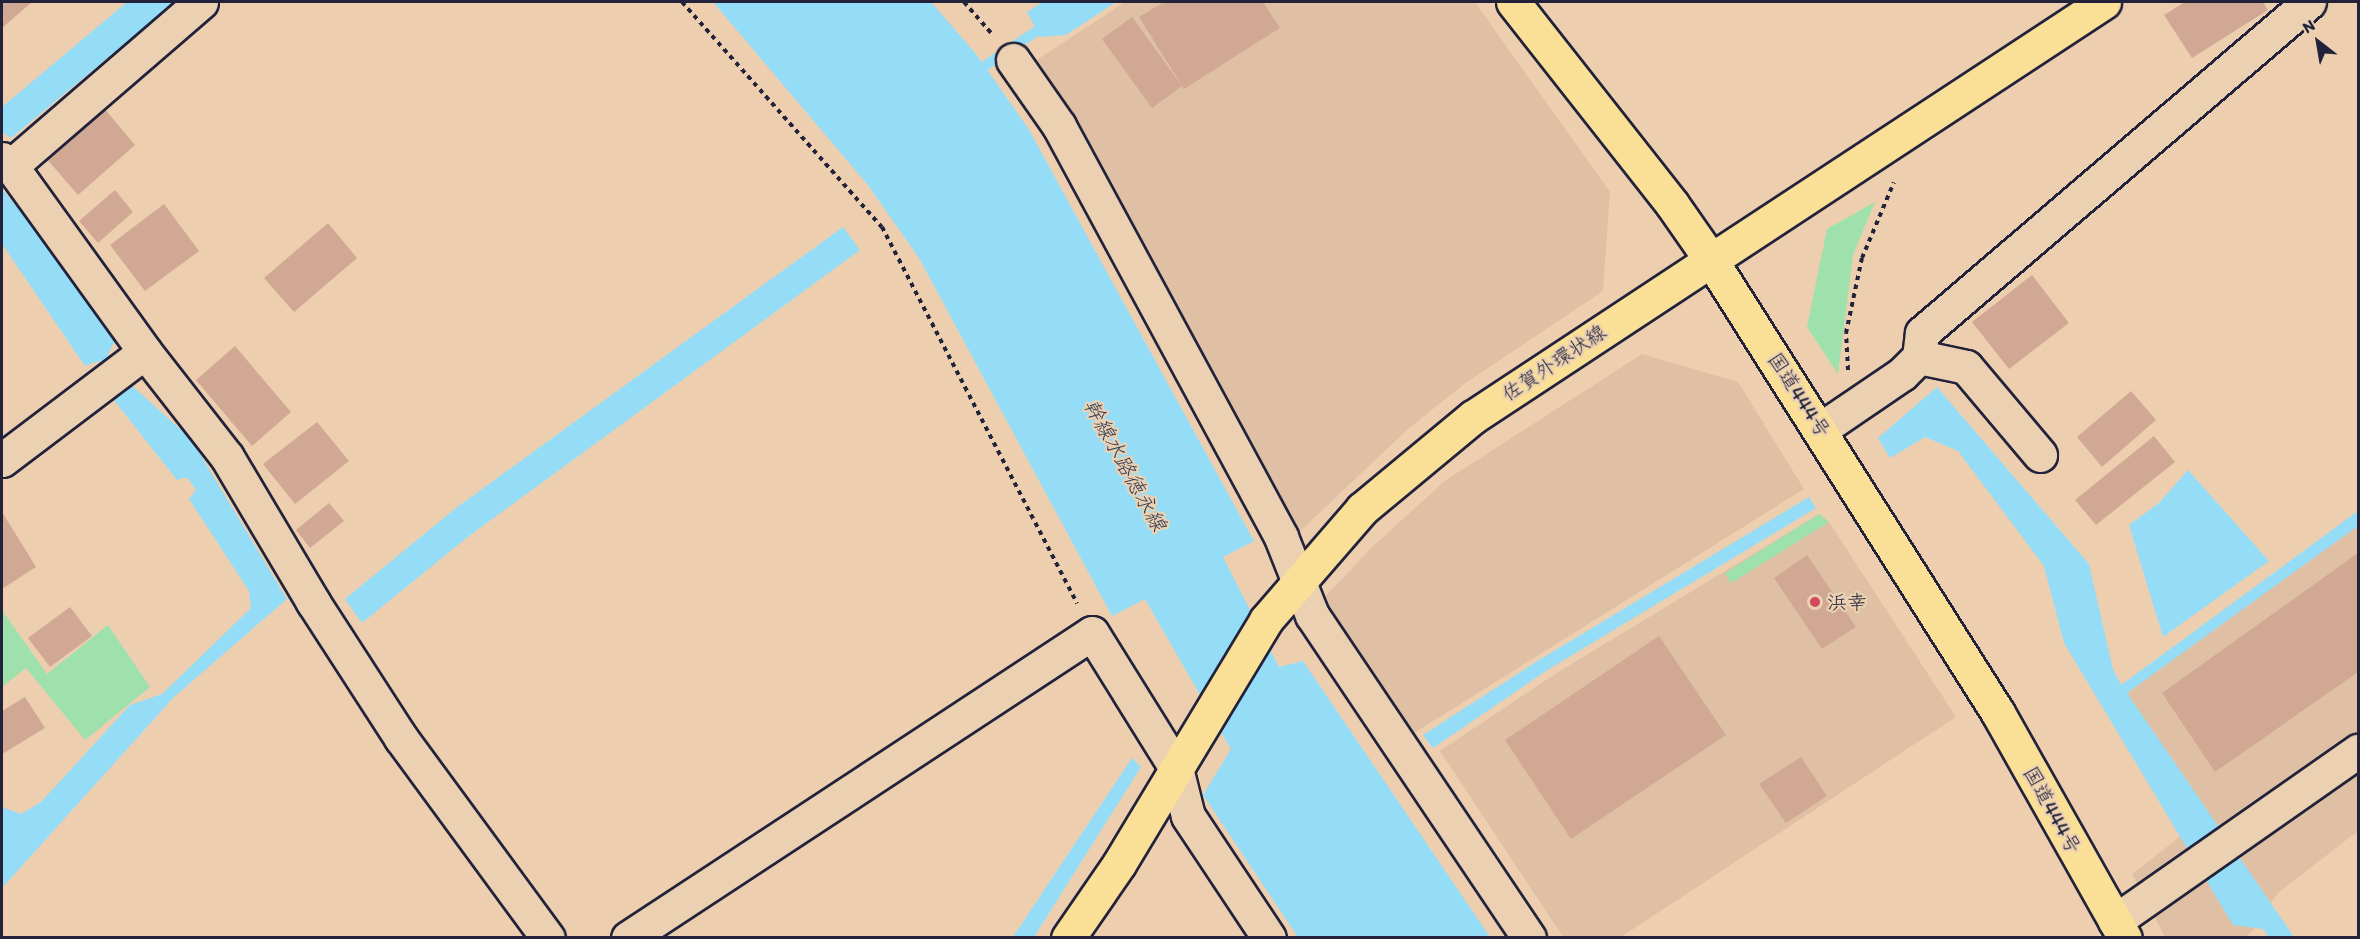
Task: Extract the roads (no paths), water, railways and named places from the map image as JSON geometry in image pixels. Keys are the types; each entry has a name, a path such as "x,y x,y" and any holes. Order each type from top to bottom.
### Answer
{"main road":[{"path":"1514,2 1672,204 1711,260 2104,2"},
{"name":"国道444号","path":"1711,260 1821,429 1998,713 2120,929"},
{"name":"佐賀外環状線","path":"1068,938 1119,864 1266,620 1296,582 1362,509 1473,417 1711,260"}],"street":[{"path":"201,2 6,163 124,368 227,457 313,602 401,738 548,938"},
{"path":"1821,429 1902,374 1919,357 1922,333 2309,2"},
{"path":"1006,51 1059,126 1281,537 1296,582 1312,615 1529,938"},
{"path":"1919,357 1966,367 2040,455"},
{"path":"2,460 124,368"},
{"path":"628,938 1092,633 1176,768 1188,816 1269,938"},
{"path":"2120,929 2187,871 2358,751"}],"water":[{"path":"127,2 175,2 11,138 2,132 2,107"},
{"name":"幹線水路徳永線","path":"713,2 931,2 976,54 1028,128 1254,541 1223,557 1279,667 1303,661 1490,937 1298,937 1203,795 1231,749 1145,599 1112,616 919,258 867,184"},
{"path":"1043,2 1116,2 1066,35 1040,37 1027,12"},
{"path":"2,189 52,248 115,341 108,354 129,383 191,439 287,599 174,697 2,888 2,807 21,814 41,802 130,705 162,694 251,608 249,591 189,499 196,490 187,477 177,480 113,399 118,390 98,361 85,366 2,244"},
{"path":"843,227 860,250 469,536 362,623 345,599 456,508"},
{"path":"1937,387 2089,564 2113,669 2121,685 2358,511 2358,526 2127,693 2294,937 2269,937 2263,929 2233,925 2064,643 2044,566 1958,451 1925,437 1890,458 1878,438"},
{"path":"2188,470 2269,561 2163,637 2129,525 2159,503"},
{"path":"1809,497 1816,508 1549,669 1433,748 1423,735 1539,660"},
{"path":"1132,758 1141,767 1034,937 1013,937"}],"waterway":[{"path":"973,74 1047,24"}],"place":[{"name":"浜幸","path":"1815,602"}]}
